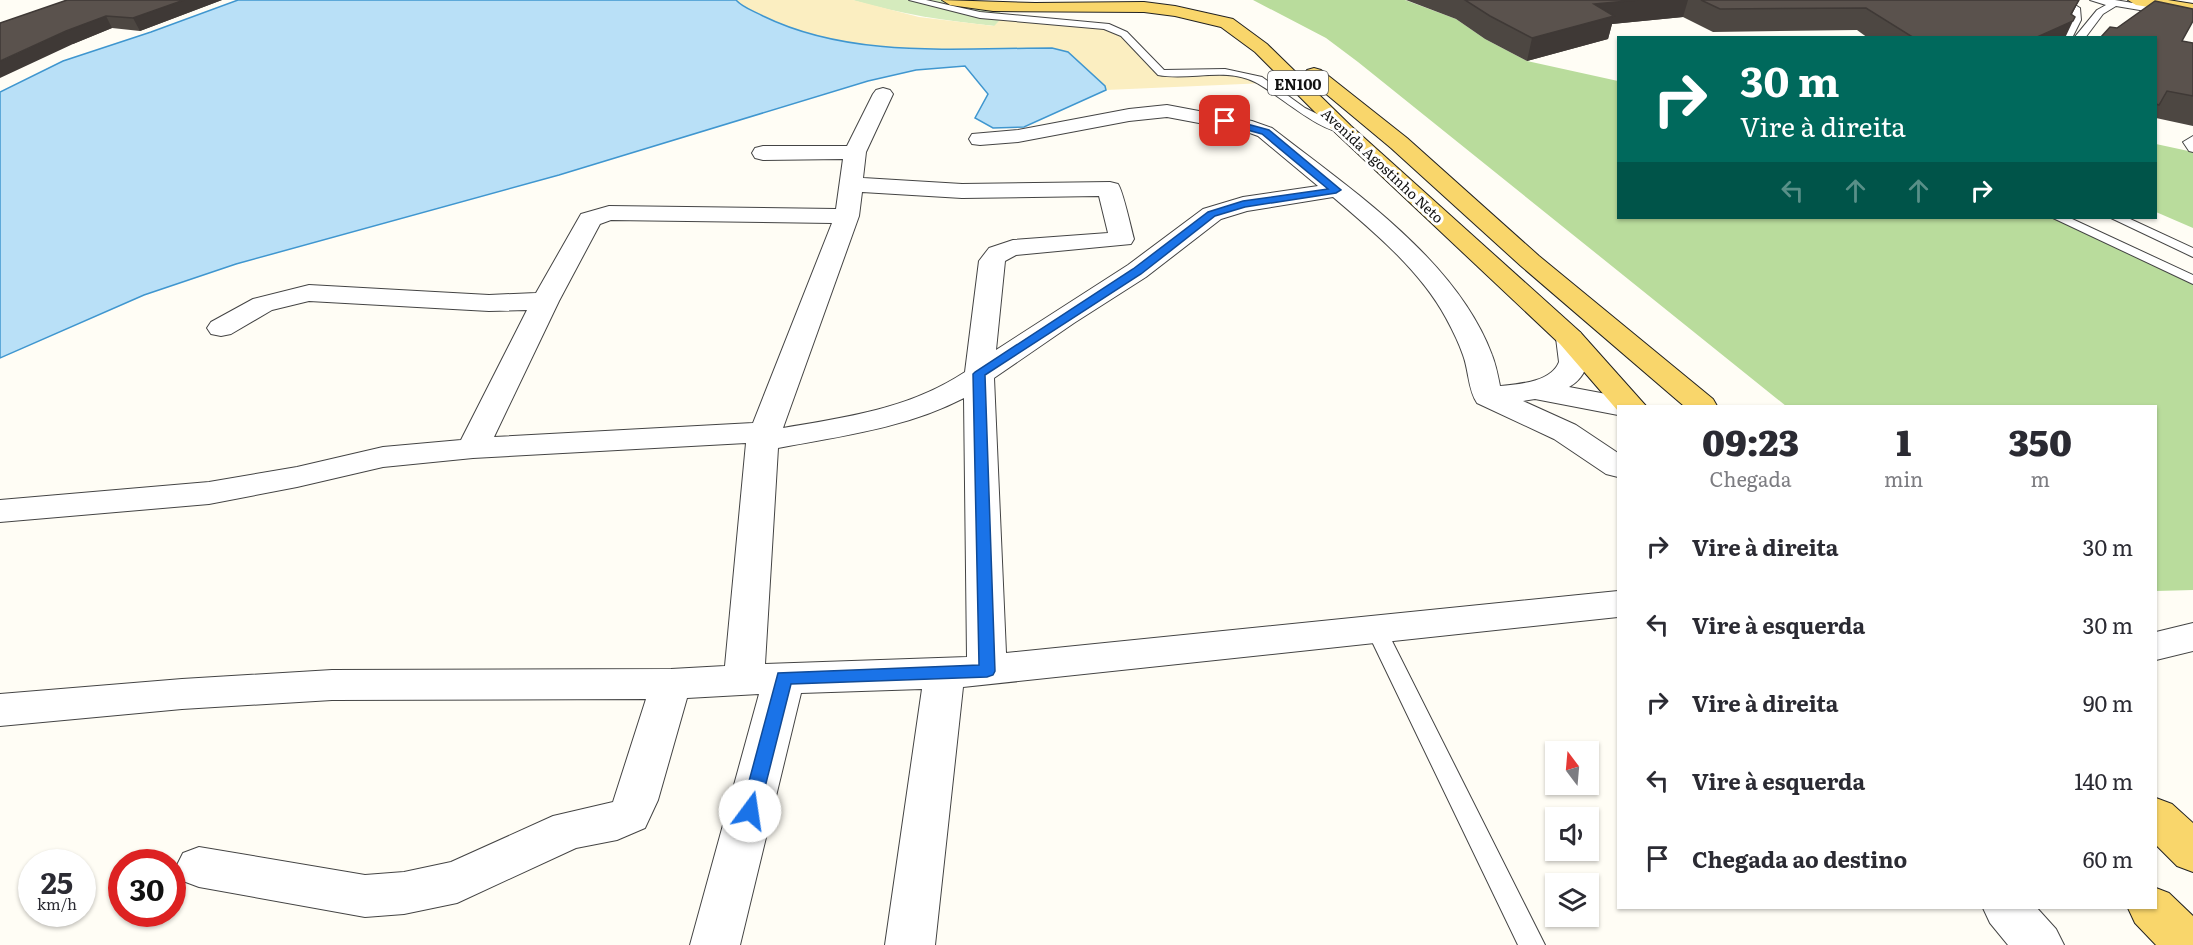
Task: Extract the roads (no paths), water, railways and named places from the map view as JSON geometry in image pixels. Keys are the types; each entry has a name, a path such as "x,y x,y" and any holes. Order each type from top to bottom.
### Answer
{"main road":[{"name":"Avenida Agostinho Neto","path":"950,0 993,6 1144,7 1227,23 1262,48 1344,130 1570,338 1630,405"},
{"path":"1030,5 1099,0"},
{"name":"Avenida Agostinho Neto","path":"1204,0 1254,26 1287,50 1399,143 1530,261 1701,405"},
{"path":"2136,0 2193,9"},
{"path":"2157,818 2193,852"},
{"path":"2153,909 2189,945"}],"street":[{"path":"716,945 764,679 764,436 847,216 855,152 883,94"},
{"path":"980,139 1028,134 1129,115 1167,111 1252,127 1266,132 1395,239 1428,272 1448,298 1479,358 1485,372 1488,397"},
{"path":"763,153 855,152"},
{"path":"851,184 962,191 1110,189 1111,202 1122,239"},
{"path":"0,511 209,493 297,477 382,457 473,448 764,436 905,413 962,387 1137,271 1212,214 1243,204 1336,190"},
{"path":"473,448 545,301 590,219 609,213 847,216"},
{"path":"987,671 979,374 992,261 998,252 1013,248 1122,239 1164,250"},
{"path":"222,328 253,307 284,297 309,293 489,303 545,301"},
{"path":"1488,397 1537,390 1566,376 1574,362 1570,338"},
{"path":"1537,390 1617,405"},
{"path":"1488,397 1565,432 1617,466"},
{"path":"0,710 182,694 332,685 671,684 944,674 1617,604"},
{"path":"2157,646 2193,637"},
{"path":"910,945 944,674"},
{"path":"199,867 364,896 404,893 457,882 569,830 617,821 629,815 636,801 671,684"},
{"path":"2008,909 2039,945"}],"lane":[{"path":"915,0 980,15 1084,22 1117,29 1162,73 1225,72 1258,79 1301,110 1344,130"},
{"path":"2060,0 2087,10"},
{"path":"2095,0 2193,16"},
{"path":"2068,36 2075,26 2077,13 2115,3"},
{"path":"2080,36 2087,10"},
{"path":"2193,140 2189,142 2193,148"},
{"path":"2053,219 2082,228"},
{"path":"2062,219 2193,280"},
{"path":"2120,219 2193,253"},
{"path":"1376,629 1532,945"}],"water":[{"path":"238,0 736,0 763,16 797,30 868,45 942,49 1052,48 1068,52 1105,86 1106,90 1024,127 993,128 975,118 988,94 965,66 916,70 868,81 559,175 236,264 144,295 0,358 0,92 63,61"}]}
